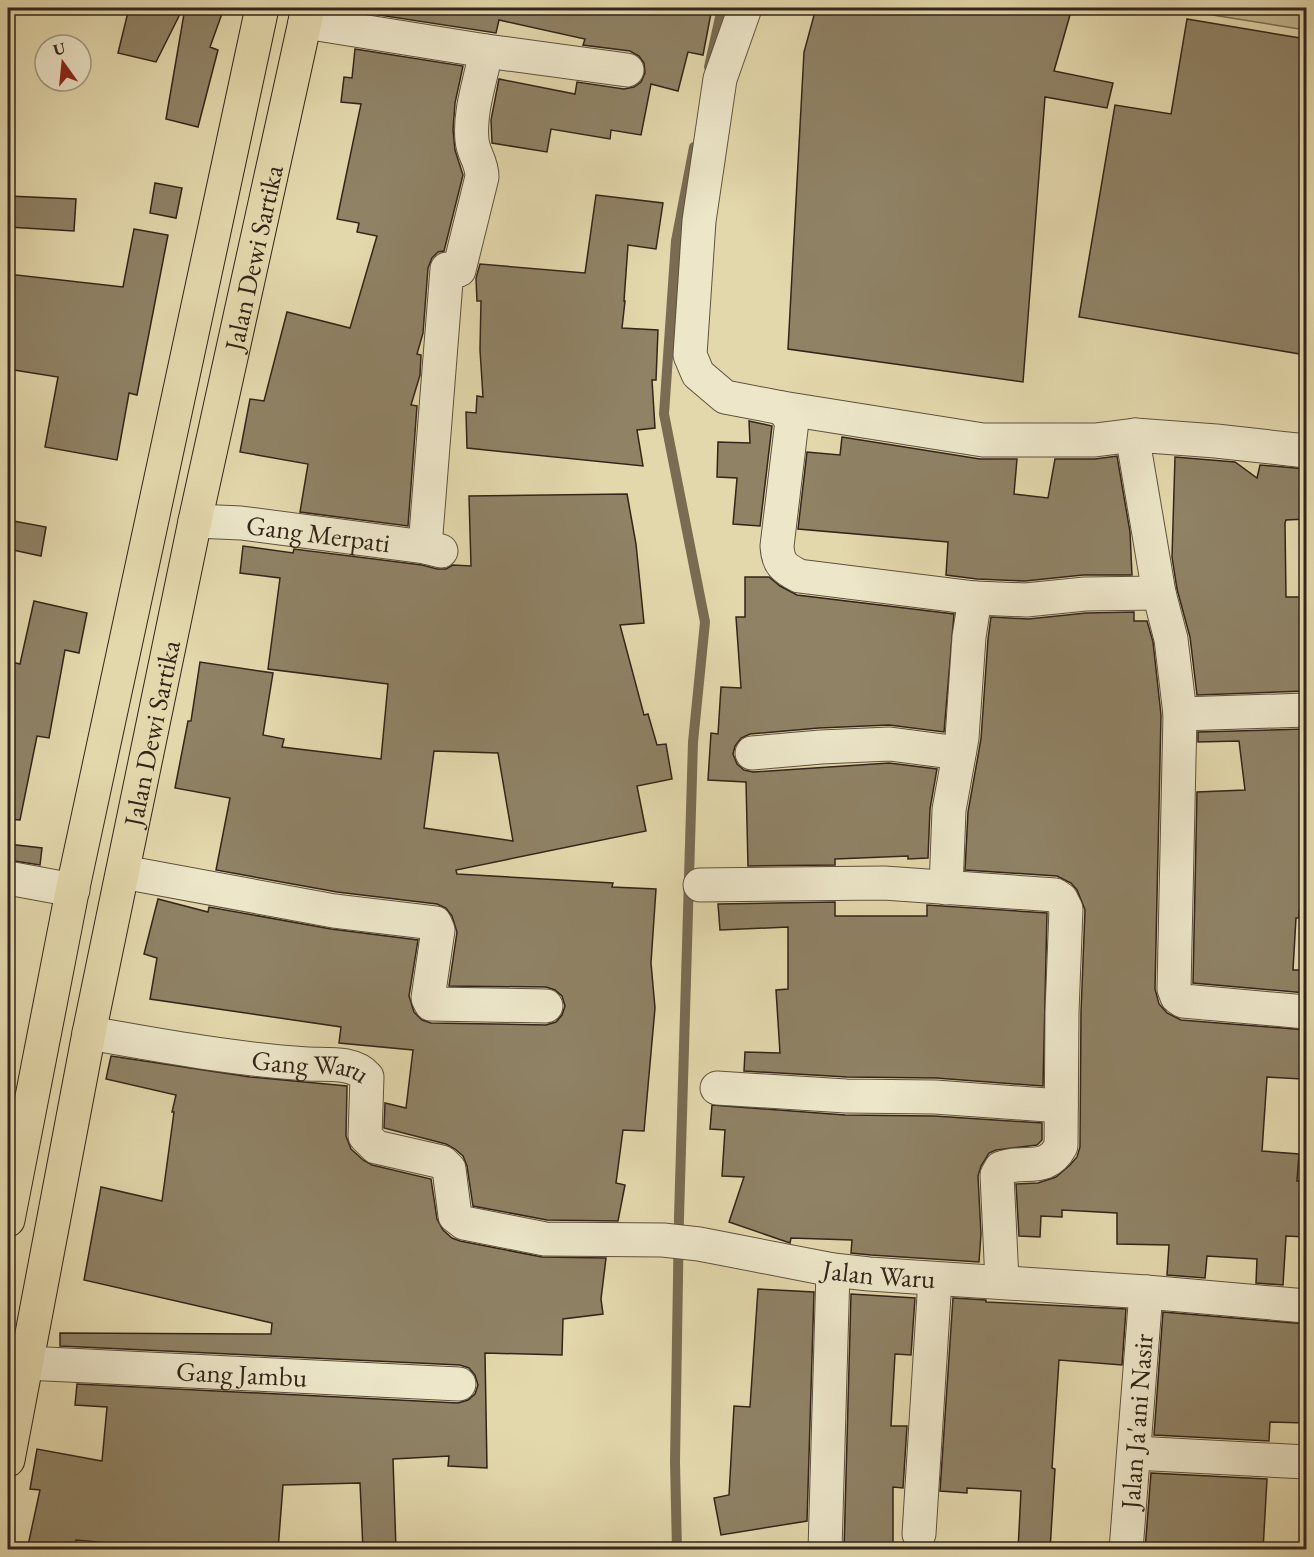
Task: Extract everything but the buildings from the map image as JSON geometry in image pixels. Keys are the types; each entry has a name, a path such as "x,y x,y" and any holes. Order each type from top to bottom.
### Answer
{"main road":[{"name":"Jalan Dewi Sartika","path":"8,1220 15,1133 73,890 261,8"},
{"name":"Jalan Dewi Sartika","path":"8,1460 89,1033 195,521 306,15"}],"street":[{"path":"745,8 720,79 699,221 690,355 698,374 725,397 982,440 1095,440 1135,435 1306,451"},
{"path":"306,15 486,51 627,70"},
{"name":"Gang Merpati","path":"195,521 241,524 433,549 447,269 459,270 482,177 482,166 472,141 473,118 486,51"},
{"path":"782,408 792,421 777,546 778,557 785,569 799,576 975,598 1026,600 1085,594 1159,592"},
{"path":"1135,435 1134,446 1159,592 1171,639 1180,714 1174,989 1177,997 1183,1001 1306,1012"},
{"path":"946,888 949,810 959,753 969,637 975,598"},
{"path":"1180,714 1306,710"},
{"path":"752,753 890,744 959,753"},
{"path":"123,872 334,911 436,924 438,930 428,998 431,1004 546,1006"},
{"path":"8,878 73,890"},
{"path":"700,885 884,883 1055,895 1061,899 1066,909 1061,1146 1055,1157 1041,1165 1009,1165 1001,1168 998,1175 1002,1281"},
{"name":"Gang Waru","path":"89,1033 208,1055 347,1066 361,1070 367,1077 365,1136 376,1147 442,1162 449,1169 455,1216"},
{"path":"717,1088 846,1096 935,1097 1061,1106"},
{"name":"Jalan Waru","path":"455,1216 464,1223 545,1239 663,1240 699,1244 833,1270 935,1279 1002,1281 1306,1306"},
{"path":"825,1550 833,1270"},
{"path":"919,1534 935,1279"},
{"name":"Jalan Ja'ani Nasir","path":"1126,1550 1146,1292"},
{"name":"Gang Jambu","path":"26,1363 459,1384"},
{"path":"1134,1453 1306,1462"}],"shaded area":[{"path":"1306,8 1306,30 1175,9"}],"waterway":[{"path":"709,67 722,8"},
{"path":"677,1550 675,1462 679,1217 693,742 705,622 664,414 676,241 694,147"}]}
